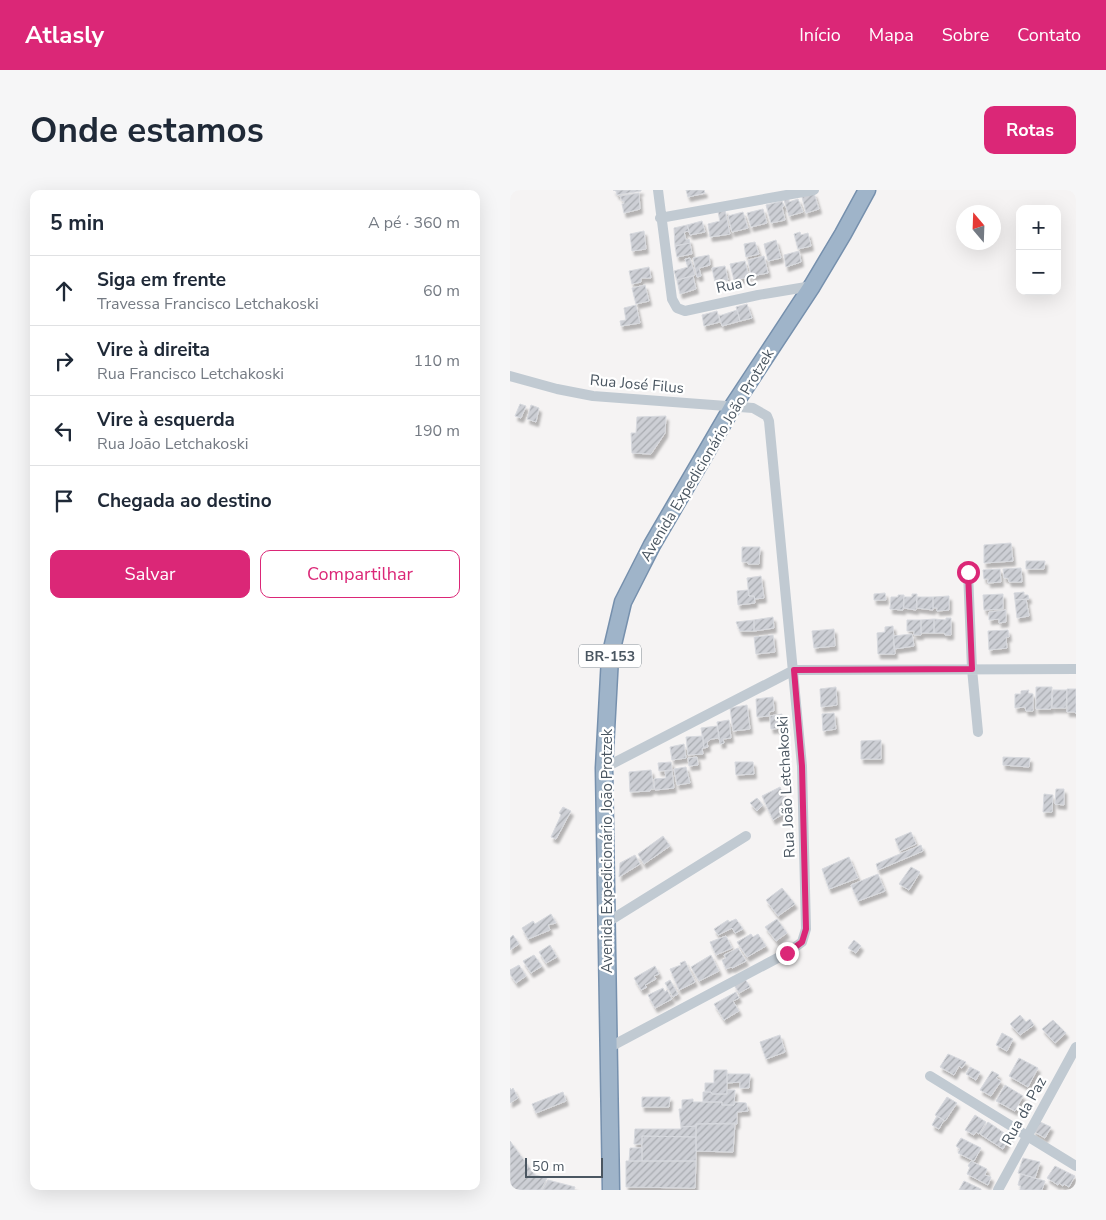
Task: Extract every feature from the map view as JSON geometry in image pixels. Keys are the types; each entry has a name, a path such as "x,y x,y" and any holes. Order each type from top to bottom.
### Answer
{"highway":[{"name":"Avenida Expedicionário João Protzek","path":"611,1190 604,768 610,657 623,602 652,545 733,406 812,286 867,190"}],"street":[{"path":"658,190 660,218 814,190"},
{"name":"Rua C","path":"660,218 672,299 677,308 685,311 758,295 812,286"},
{"name":"Rua José Filus","path":"510,376 556,389 593,396 673,404 733,406 753,408 762,412"},
{"name":"Rua João Letchakoski","path":"608,1048 778,958 802,942 806,929 802,766 794,670 769,421 762,412"},
{"path":"968,572 972,669 978,732"},
{"path":"604,768 794,670 1076,669"},
{"path":"606,923 746,836"},
{"name":"Rua da Paz","path":"998,1190 1076,1047"},
{"path":"930,1076 1076,1166"}],"building":[{"path":"613,190 641,191 617,195 616,191"},
{"path":"686,190 704,190 705,193 688,197"},
{"path":"639,193 640,209 624,213 622,204 624,204 624,201 622,201 620,196"},
{"path":"814,193 819,209 806,213 802,197"},
{"path":"789,199 789,202 798,199 803,212 789,216 784,200"},
{"path":"782,201 785,220 771,223 766,205"},
{"path":"763,209 767,223 751,227 747,213"},
{"path":"725,210 730,234 710,237 708,224 720,221 718,212"},
{"path":"743,212 748,228 732,232 728,216"},
{"path":"702,221 705,232 690,235 687,225"},
{"path":"687,225 689,231 684,232 686,240 689,239 690,243 675,246 674,228"},
{"path":"644,231 646,249 632,251 630,234"},
{"path":"800,232 801,235 808,233 811,246 798,249 794,234"},
{"path":"776,240 781,258 768,261 764,244"},
{"path":"755,242 759,254 746,257 744,244"},
{"path":"690,243 692,254 677,257 675,246"},
{"path":"799,251 801,262 786,267 784,255"},
{"path":"709,255 710,265 699,268 701,276 697,277 693,258"},
{"path":"764,256 768,273 751,276 748,260"},
{"path":"690,258 695,275 677,280 674,271 688,267 685,259"},
{"path":"745,261 749,277 734,280 730,264"},
{"path":"725,266 728,280 715,282 712,268"},
{"path":"649,267 651,278 641,278 641,282 632,284 629,271"},
{"path":"693,276 696,289 680,294 677,280"},
{"path":"645,285 649,301 636,304 632,288"},
{"path":"747,304 752,318 740,321 736,307"},
{"path":"636,305 640,323 621,326 620,321 626,320 624,308"},
{"path":"737,310 740,321 722,326 719,316"},
{"path":"717,311 720,322 704,326 702,315"},
{"path":"520,404 526,406 521,418 515,416"},
{"path":"531,405 539,408 536,422 527,419"},
{"path":"666,416 665,433 651,454 632,453 631,433 636,433 637,417"},
{"path":"1011,543 1013,561 984,563 984,545"},
{"path":"742,547 760,547 759,564 742,562"},
{"path":"1026,561 1045,561 1044,569 1026,569"},
{"path":"1021,568 1022,582 1009,582 1008,578 1004,578 1003,569"},
{"path":"1000,569 1001,582 988,583 988,579 984,579 983,570"},
{"path":"761,576 764,598 755,599 754,596 749,596 747,578"},
{"path":"748,590 749,596 754,596 755,603 738,605 737,591"},
{"path":"1024,592 1024,595 1028,595 1029,599 1015,600 1014,593"},
{"path":"885,593 886,600 874,600 874,594"},
{"path":"912,594 917,594 916,610 904,608 904,597 912,597"},
{"path":"1003,594 1003,609 984,610 983,595"},
{"path":"898,595 904,595 903,610 890,609 891,597 898,597"},
{"path":"949,596 949,610 937,611 937,608 933,608 933,597"},
{"path":"917,597 933,597 933,610 917,608"},
{"path":"1026,599 1029,616 1017,618 1015,600"},
{"path":"1006,610 1006,622 999,623 999,619 989,620 989,612"},
{"path":"773,617 774,628 754,631 754,620"},
{"path":"946,618 951,618 951,635 934,633 934,619 946,620"},
{"path":"934,619 934,633 921,633 921,620"},
{"path":"754,620 754,631 740,631 736,622"},
{"path":"907,620 921,620 921,635 914,635 914,631 907,631"},
{"path":"893,626 895,654 878,654 877,633 885,632 885,627"},
{"path":"834,629 835,646 814,648 812,631"},
{"path":"1008,630 1009,637 1006,637 1007,648 989,650 988,631"},
{"path":"912,634 914,646 894,649 893,636"},
{"path":"773,635 775,652 756,654 754,637"},
{"path":"836,687 837,705 821,707 820,689"},
{"path":"1036,687 1052,687 1051,709 1036,709"},
{"path":"1067,689 1076,689 1076,714 1075,712 1067,712"},
{"path":"1029,690 1028,693 1033,694 1033,711 1026,711 1025,707 1015,708 1015,694 1021,694 1021,691"},
{"path":"1053,690 1067,690 1066,708 1052,708"},
{"path":"773,697 774,711 769,712 769,716 757,717 756,699"},
{"path":"747,705 750,729 733,731 730,708"},
{"path":"834,713 836,729 823,731 822,714"},
{"path":"782,714 783,728 771,729 770,716"},
{"path":"729,720 731,738 723,739 724,743 720,744 717,722"},
{"path":"717,726 719,738 711,739 707,742 708,747 704,748 701,728"},
{"path":"703,736 703,754 688,755 686,737"},
{"path":"881,740 881,759 861,759 861,741"},
{"path":"684,744 686,758 672,760 670,747"},
{"path":"697,757 698,765 689,766 688,758"},
{"path":"1003,757 1030,758 1029,767 1003,765"},
{"path":"671,762 672,770 659,771 658,763"},
{"path":"735,762 753,762 754,774 736,775"},
{"path":"686,767 690,783 677,785 674,769"},
{"path":"651,770 654,789 630,792 629,772"},
{"path":"672,770 674,788 655,790 654,779 666,778 665,771"},
{"path":"780,787 788,805 784,808 785,813 773,820 762,796"},
{"path":"1056,789 1064,789 1064,805 1055,804"},
{"path":"1044,794 1053,795 1052,812 1043,812"},
{"path":"757,798 763,805 757,811 750,803"},
{"path":"563,807 571,811 556,839 551,837"},
{"path":"911,832 916,844 900,851 895,839"},
{"path":"663,836 670,846 644,864 638,854"},
{"path":"921,845 923,851 878,870 876,864"},
{"path":"635,855 640,864 619,877 620,863"},
{"path":"849,857 858,878 829,889 822,869"},
{"path":"911,867 920,872 909,890 899,884"},
{"path":"878,874 885,891 858,901 851,885"},
{"path":"782,888 795,904 778,916 766,900"},
{"path":"551,914 556,923 548,925 550,930 528,939 522,928 533,921 535,924"},
{"path":"736,919 743,929 735,933 732,928 718,935 714,929 728,920 729,922"},
{"path":"777,919 787,933 776,941 765,927"},
{"path":"751,934 753,937 758,934 766,946 747,957 737,942"},
{"path":"513,935 519,944 510,950 510,938"},
{"path":"726,936 732,948 716,955 710,942"},
{"path":"854,940 861,946 856,953 848,948"},
{"path":"550,945 557,957 546,963 539,952"},
{"path":"738,948 746,961 726,969 722,960 726,958 724,955"},
{"path":"534,955 542,966 531,973 523,961"},
{"path":"711,955 719,971 699,981 691,967"},
{"path":"685,961 695,982 679,990 670,969 681,965 680,963"},
{"path":"519,965 526,976 516,983 510,974 510,970"},
{"path":"655,966 659,974 654,976 656,979 645,985 647,987 641,990 634,978"},
{"path":"745,979 750,987 739,993 734,985"},
{"path":"670,980 678,994 673,997 665,983"},
{"path":"663,988 665,992 667,990 672,999 655,1008 648,995"},
{"path":"736,992 739,998 733,1001 739,1011 724,1020 714,1004"},
{"path":"1020,1015 1026,1022 1030,1019 1034,1025 1020,1035 1010,1024"},
{"path":"1053,1020 1066,1033 1055,1043 1042,1029"},
{"path":"1002,1033 1013,1039 1007,1051 996,1045"},
{"path":"780,1035 785,1052 766,1059 760,1042"},
{"path":"948,1054 966,1062 962,1068 959,1066 954,1075 940,1067"},
{"path":"1019,1058 1038,1068 1028,1087 1009,1076"},
{"path":"970,1067 980,1072 976,1080 966,1074"},
{"path":"714,1070 727,1070 727,1094 705,1092 705,1083 714,1083"},
{"path":"992,1071 999,1075 996,1078 1001,1081 991,1096 980,1090"},
{"path":"727,1074 750,1074 749,1088 740,1088 740,1082 727,1083"},
{"path":"1005,1085 1023,1096 1015,1111 996,1101"},
{"path":"510,1088 511,1090 513,1088 518,1098 510,1103"},
{"path":"727,1090 735,1090 734,1105 722,1105 722,1102 703,1102 703,1092 727,1094"},
{"path":"563,1092 566,1101 536,1113 532,1104"},
{"path":"642,1097 670,1097 669,1107 642,1107"},
{"path":"947,1097 957,1103 945,1121 935,1115"},
{"path":"693,1099 693,1102 722,1102 722,1105 734,1105 734,1102 746,1103 748,1111 737,1112 737,1124 696,1124 696,1126 681,1127 679,1109 682,1109 682,1100"},
{"path":"975,1115 986,1122 979,1134 976,1132 974,1135 965,1130"},
{"path":"937,1116 944,1120 939,1129 932,1125"},
{"path":"1038,1121 1051,1127 1045,1138 1033,1131"},
{"path":"988,1122 994,1126 986,1138 980,1134"},
{"path":"735,1123 733,1152 696,1151 696,1124"},
{"path":"696,1126 696,1137 642,1136 642,1144 634,1144 635,1129 681,1129 681,1127"},
{"path":"994,1126 1010,1137 1003,1149 986,1138"},
{"path":"642,1136 696,1137 696,1161 642,1161"},
{"path":"961,1138 981,1148 974,1161 958,1153 960,1149 956,1146"},
{"path":"510,1141 535,1175 547,1178 541,1190 510,1190"},
{"path":"630,1148 642,1148 642,1161 629,1161"},
{"path":"1023,1158 1040,1162 1035,1178 1018,1173"},
{"path":"626,1161 696,1161 695,1188 626,1187"},
{"path":"971,1161 987,1169 985,1175 991,1177 988,1185 967,1174"},
{"path":"1055,1166 1067,1172 1058,1185 1047,1178"},
{"path":"1067,1172 1075,1176 1069,1187 1059,1183"},
{"path":"1021,1174 1045,1181 1042,1190 1020,1190 1021,1186 1018,1185"},
{"path":"548,1180 575,1187 574,1190 542,1190"},
{"path":"964,1181 981,1189 981,1190 959,1190"}],"route":[{"path":"787,953 802,942 806,929 802,766 794,670 972,669 968,572"}]}
